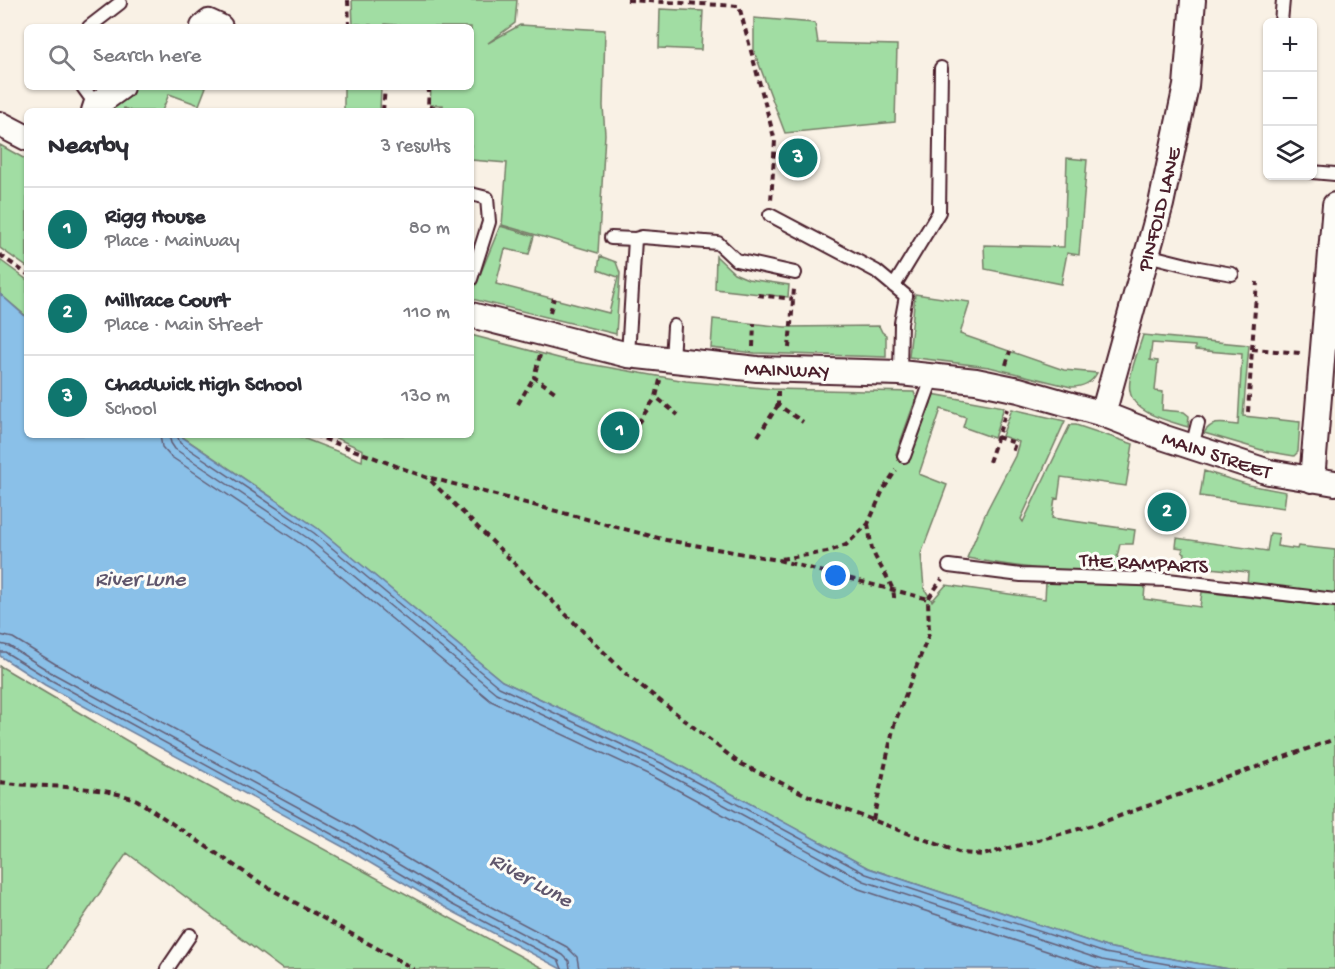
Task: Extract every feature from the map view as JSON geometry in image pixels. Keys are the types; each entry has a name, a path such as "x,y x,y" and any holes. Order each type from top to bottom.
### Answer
{"street":[{"name":"PINFOLD LANE","path":"1103,414 1161,204 1186,86 1193,0"},
{"path":"91,101 115,90"},
{"path":"0,124 24,136"},
{"path":"1324,481 1323,354 1333,255 1335,205"},
{"name":"MAINWAY","path":"474,316 628,355 757,369 783,363 976,381 1014,389 1103,414"},
{"name":"MAIN STREET","path":"1103,414 1269,472 1324,481"}],"lane":[{"path":"1281,18 1283,0"},
{"path":"93,24 120,3"},
{"path":"894,286 939,212 941,68"},
{"path":"1317,172 1335,174"},
{"path":"474,195 487,198 489,222 474,270"},
{"path":"770,216 876,271 906,296 901,323 900,373"},
{"path":"611,238 642,237 718,243 736,260 795,273"},
{"path":"628,355 635,239"},
{"path":"1147,255 1232,274"},
{"path":"667,359 674,326"},
{"path":"904,456 933,376"},
{"path":"1192,447 1198,423"},
{"name":"THE RAMPARTS","path":"950,566 1021,575 1168,580 1335,600"},
{"path":"167,969 190,935"}],"path":[{"path":"348,0 349,24"},
{"path":"627,0 739,6 775,141 770,216"},
{"path":"383,108 385,90"},
{"path":"429,90 428,107 441,108"},
{"path":"0,255 24,272"},
{"path":"758,436 778,405 795,273"},
{"path":"1248,412 1257,282"},
{"path":"758,295 793,299"},
{"path":"518,404 534,377 549,335"},
{"path":"1252,349 1323,354"},
{"path":"638,423 656,397 667,359"},
{"path":"534,377 558,394"},
{"path":"989,462 1014,389"},
{"path":"656,397 678,415"},
{"path":"778,405 803,422"},
{"path":"998,437 1015,443 1012,453"},
{"path":"322,438 428,478 666,540 778,560 928,599"},
{"path":"778,560 827,552 846,545 868,524 883,490 904,456"},
{"path":"428,478 625,674 739,763 811,797 961,854 983,855 1097,824 1335,739"},
{"path":"868,524 873,551 894,591 894,598"},
{"path":"873,820 894,725 929,634 928,599 950,566"},
{"path":"842,584 844,578"},
{"path":"922,636 927,639"},
{"path":"0,782 95,789 138,800 262,884 414,969"}],"green space":[{"path":"352,0 517,0 515,23 488,43 520,25 605,30 603,106 605,134 598,253 502,225 507,163 474,160 474,108 443,108 443,105 430,105 431,90 474,90 474,24 353,24"},
{"path":"660,9 703,11 701,50 659,48"},
{"path":"754,18 815,23 818,43 897,45 895,122 785,133 754,51"},
{"path":"132,90 205,90 199,105 169,94 163,108 109,108"},
{"path":"344,90 381,90 380,108 344,108"},
{"path":"0,145 24,158 24,265 0,248"},
{"path":"1067,158 1087,160 1079,255 1067,253 1061,284 985,269 984,245 1064,247"},
{"path":"500,226 534,236 529,254 505,249 496,284 609,313 618,277 598,270 600,256 616,262 620,273 616,334 474,299 474,289"},
{"path":"716,256 734,273 748,279 789,285 788,297 715,289"},
{"path":"0,260 24,278 24,314 0,294"},
{"path":"915,294 970,302 960,334 1064,370 1097,373 1086,384 1071,387 989,367 909,357"},
{"path":"713,319 785,327 879,326 886,335 886,357 755,353 711,348"},
{"path":"1143,335 1249,345 1243,416 1300,422 1298,452 1294,456 1265,451 1204,433 1215,424 1238,425 1242,354 1195,350 1195,346 1152,343 1150,360 1158,361 1155,391 1163,392 1162,410 1184,412 1189,416 1188,427 1145,411 1133,399 1130,391 1132,371"},
{"path":"474,336 566,360 686,381 773,389 914,392 916,398 896,454 909,458 931,403 932,394 1004,407 994,438 963,427 966,417 941,409 919,474 947,485 921,554 924,588 932,601 946,585 1045,599 1046,582 1145,586 1144,599 1200,607 1202,592 1335,607 1335,969 1229,969 1106,947 868,868 664,757 502,681 317,528 184,438 303,438 362,461 363,450 336,438 474,438"},
{"path":"1012,409 1065,421 1021,519 1023,522 1070,425 1133,444 1126,486 1061,477 1052,518 1135,530 1133,544 1120,544 1117,557 1124,561 1123,575 1045,570 967,558 987,510 1015,456 1019,442 1002,436"},
{"path":"1204,471 1249,485 1286,492 1284,508 1200,496"},
{"path":"1270,533 1279,534 1277,546 1335,550 1335,595 1247,586 1248,572 1190,566 1184,562 1183,548 1176,547 1177,538 1267,551"},
{"path":"0,666 158,759 544,969 282,969 127,853 48,969 0,969"}],"water":[{"name":"River Lune","path":"0,294 24,315 24,438 183,438 317,528 502,681 664,757 868,868 1106,947 1229,969 561,969 448,909 345,848 45,685 0,656"}],"place":[{"name":"Chadwick High School","path":"798,158"},
{"name":"Rigg House","path":"620,431"},
{"name":"Millrace Court","path":"1167,512"}]}
